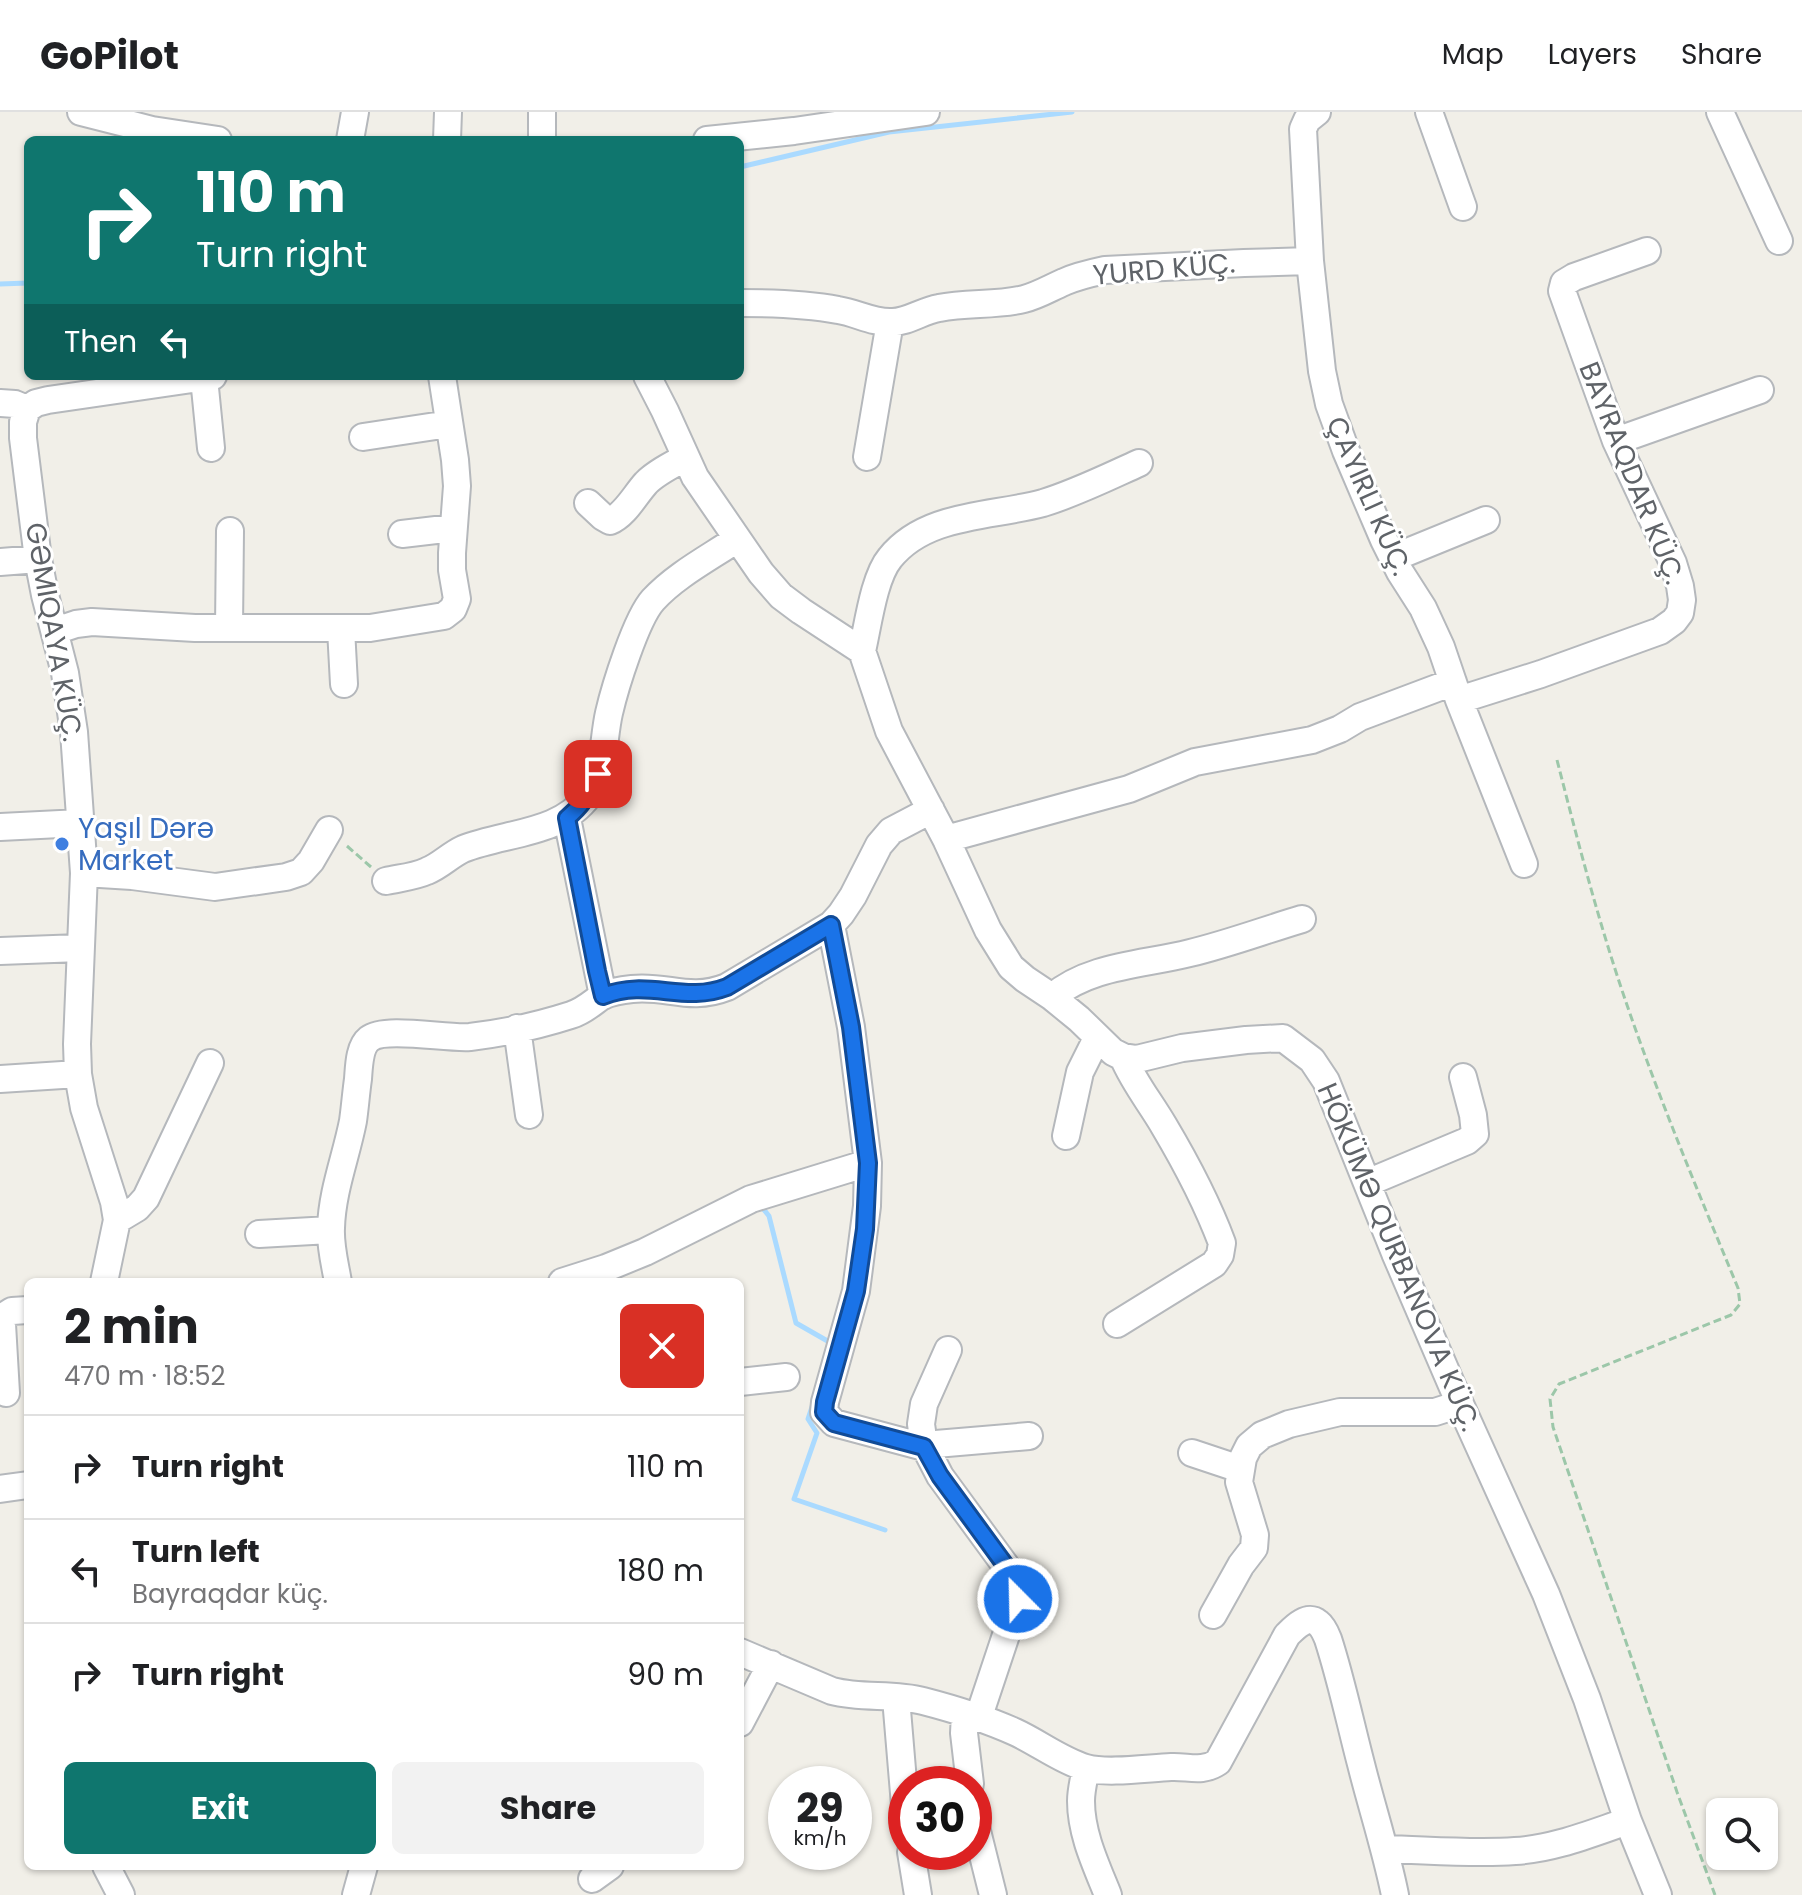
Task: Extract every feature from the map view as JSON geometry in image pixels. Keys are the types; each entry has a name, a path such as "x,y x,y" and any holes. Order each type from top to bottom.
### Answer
{"street":[{"path":"81,112 110,130 154,121 205,136"},
{"path":"351,136 355,112"},
{"path":"447,136 448,112"},
{"path":"542,112 542,136"},
{"path":"725,136 792,121 926,112"},
{"path":"1317,112 1307,120 1303,129 1310,261 1322,371 1329,404 1393,558 1423,608 1441,647 1524,864"},
{"path":"1429,112 1463,207"},
{"path":"1720,112 1779,241"},
{"name":"BAYRAQDAR KÜÇ.","path":"946,839 1129,789 1195,762 1312,740 1360,717 1456,691 1541,674 1660,631 1674,621 1680,613 1682,600 1673,563 1616,441 1562,291 1564,283 1574,277 1647,251"},
{"name":"YURD KÜÇ.","path":"744,303 813,306 878,322 890,322 903,321 941,307 1018,300 1044,293 1088,273 1105,270 1310,261"},
{"path":"867,457 890,322"},
{"path":"0,403 27,409 48,400 187,380"},
{"path":"208,380 211,448"},
{"path":"55,631 92,622 229,628 370,628 444,616 453,609 457,599 452,570 457,486 443,380"},
{"path":"649,380 695,477 781,596 862,651"},
{"path":"1616,441 1760,390"},
{"name":"GƏMIQAYA KÜÇ.","path":"27,409 23,438 38,559 65,673 74,732 84,873 78,1074 84,1108 117,1220 105,1278"},
{"path":"363,437 449,424"},
{"path":"588,503 610,521 618,518 649,480 685,458"},
{"path":"1117,1324 1214,1264 1220,1255 1222,1243 1189,1172 1163,1124 1132,1078 1123,1057 1011,967 999,950 946,839 889,731 862,651 879,580 888,559 904,543 932,528 969,517 1040,504 1070,494 1139,463"},
{"path":"1393,558 1486,520"},
{"path":"402,534 453,528"},
{"path":"229,628 230,531"},
{"path":"386,881 429,871 460,851 542,828 567,818 575,811 590,793 598,774 609,714 622,670 651,602 672,583 737,539"},
{"path":"0,562 38,559"},
{"path":"341,629 344,684"},
{"path":"337,1278 330,1230 333,1198 353,1121 365,1043 378,1034 387,1033 469,1037 517,1028 572,1015 603,996 630,989 649,988 688,994 711,993 727,987 831,925 841,914 879,845 891,831 931,810"},
{"path":"567,818 603,996"},
{"path":"0,827 80,823"},
{"path":"84,873 215,887 241,885 301,872 329,830"},
{"path":"1052,997 1066,986 1094,973 1193,953 1302,919"},
{"path":"831,925 851,1027 868,1163 867,1206 856,1291 824,1412 834,1423 924,1446 1029,1436"},
{"path":"0,951 80,948"},
{"path":"517,1028 529,1115"},
{"path":"1066,1136 1080,1072 1097,1038"},
{"name":"HÖKÜMƏ QURBANOVA KÜÇ.","path":"1123,1057 1137,1059 1182,1048 1283,1038 1312,1060 1326,1081 1460,1404 1546,1594 1658,1895"},
{"path":"117,1220 137,1208 146,1198 210,1063"},
{"path":"0,1079 78,1074"},
{"path":"1367,1183 1467,1141 1475,1134 1463,1077"},
{"path":"575,1278 645,1252 751,1199 868,1163"},
{"path":"259,1234 330,1230"},
{"path":"6,1393 2,1324 4,1316 12,1311 24,1310"},
{"path":"948,1350 924,1404 921,1424 924,1446 940,1476 1011,1573 1018,1599 964,1733 968,1766"},
{"path":"744,1382 786,1377"},
{"path":"1213,1615 1254,1548 1255,1535 1239,1482 1243,1458 1249,1446 1262,1435 1289,1424 1340,1412 1435,1412 1460,1404"},
{"path":"1192,1453 1240,1469"},
{"path":"0,1489 24,1486"},
{"path":"744,1654 846,1695 921,1700 972,1716 1014,1731 1086,1768 1200,1769 1218,1762 1287,1635 1298,1624 1310,1620 1318,1623 1326,1634 1395,1895"},
{"path":"744,1715 771,1664"},
{"path":"896,1698 902,1766"},
{"path":"1086,1768 1081,1798 1083,1823 1108,1895"},
{"path":"1385,1849 1516,1851 1573,1840 1628,1821"},
{"path":"108,1870 121,1895"},
{"path":"356,1895 363,1870"},
{"path":"914,1870 918,1895"},
{"path":"987,1870 993,1895"}],"path":[{"path":"1557,760 1593,897 1626,1003 1669,1121 1738,1288 1740,1304 1731,1315 1559,1384 1550,1399 1553,1427 1715,1895"},
{"path":"329,830 386,881"}],"waterway":[{"path":"744,166 889,132 1072,112"},
{"path":"0,284 24,283"},
{"path":"761,1206 769,1216 796,1323 831,1345"},
{"path":"813,1404 808,1419 817,1433 794,1499 885,1530"}],"place":[{"name":"Yaşıl Dərə Market","path":"62,844"}],"route":[{"path":"598,774 590,793 567,818 603,996 649,988 688,994 711,993 727,987 831,925 851,1027 868,1163 865,1229 856,1291 824,1412 834,1423 924,1447 940,1476 1011,1573 1018,1599"}]}
